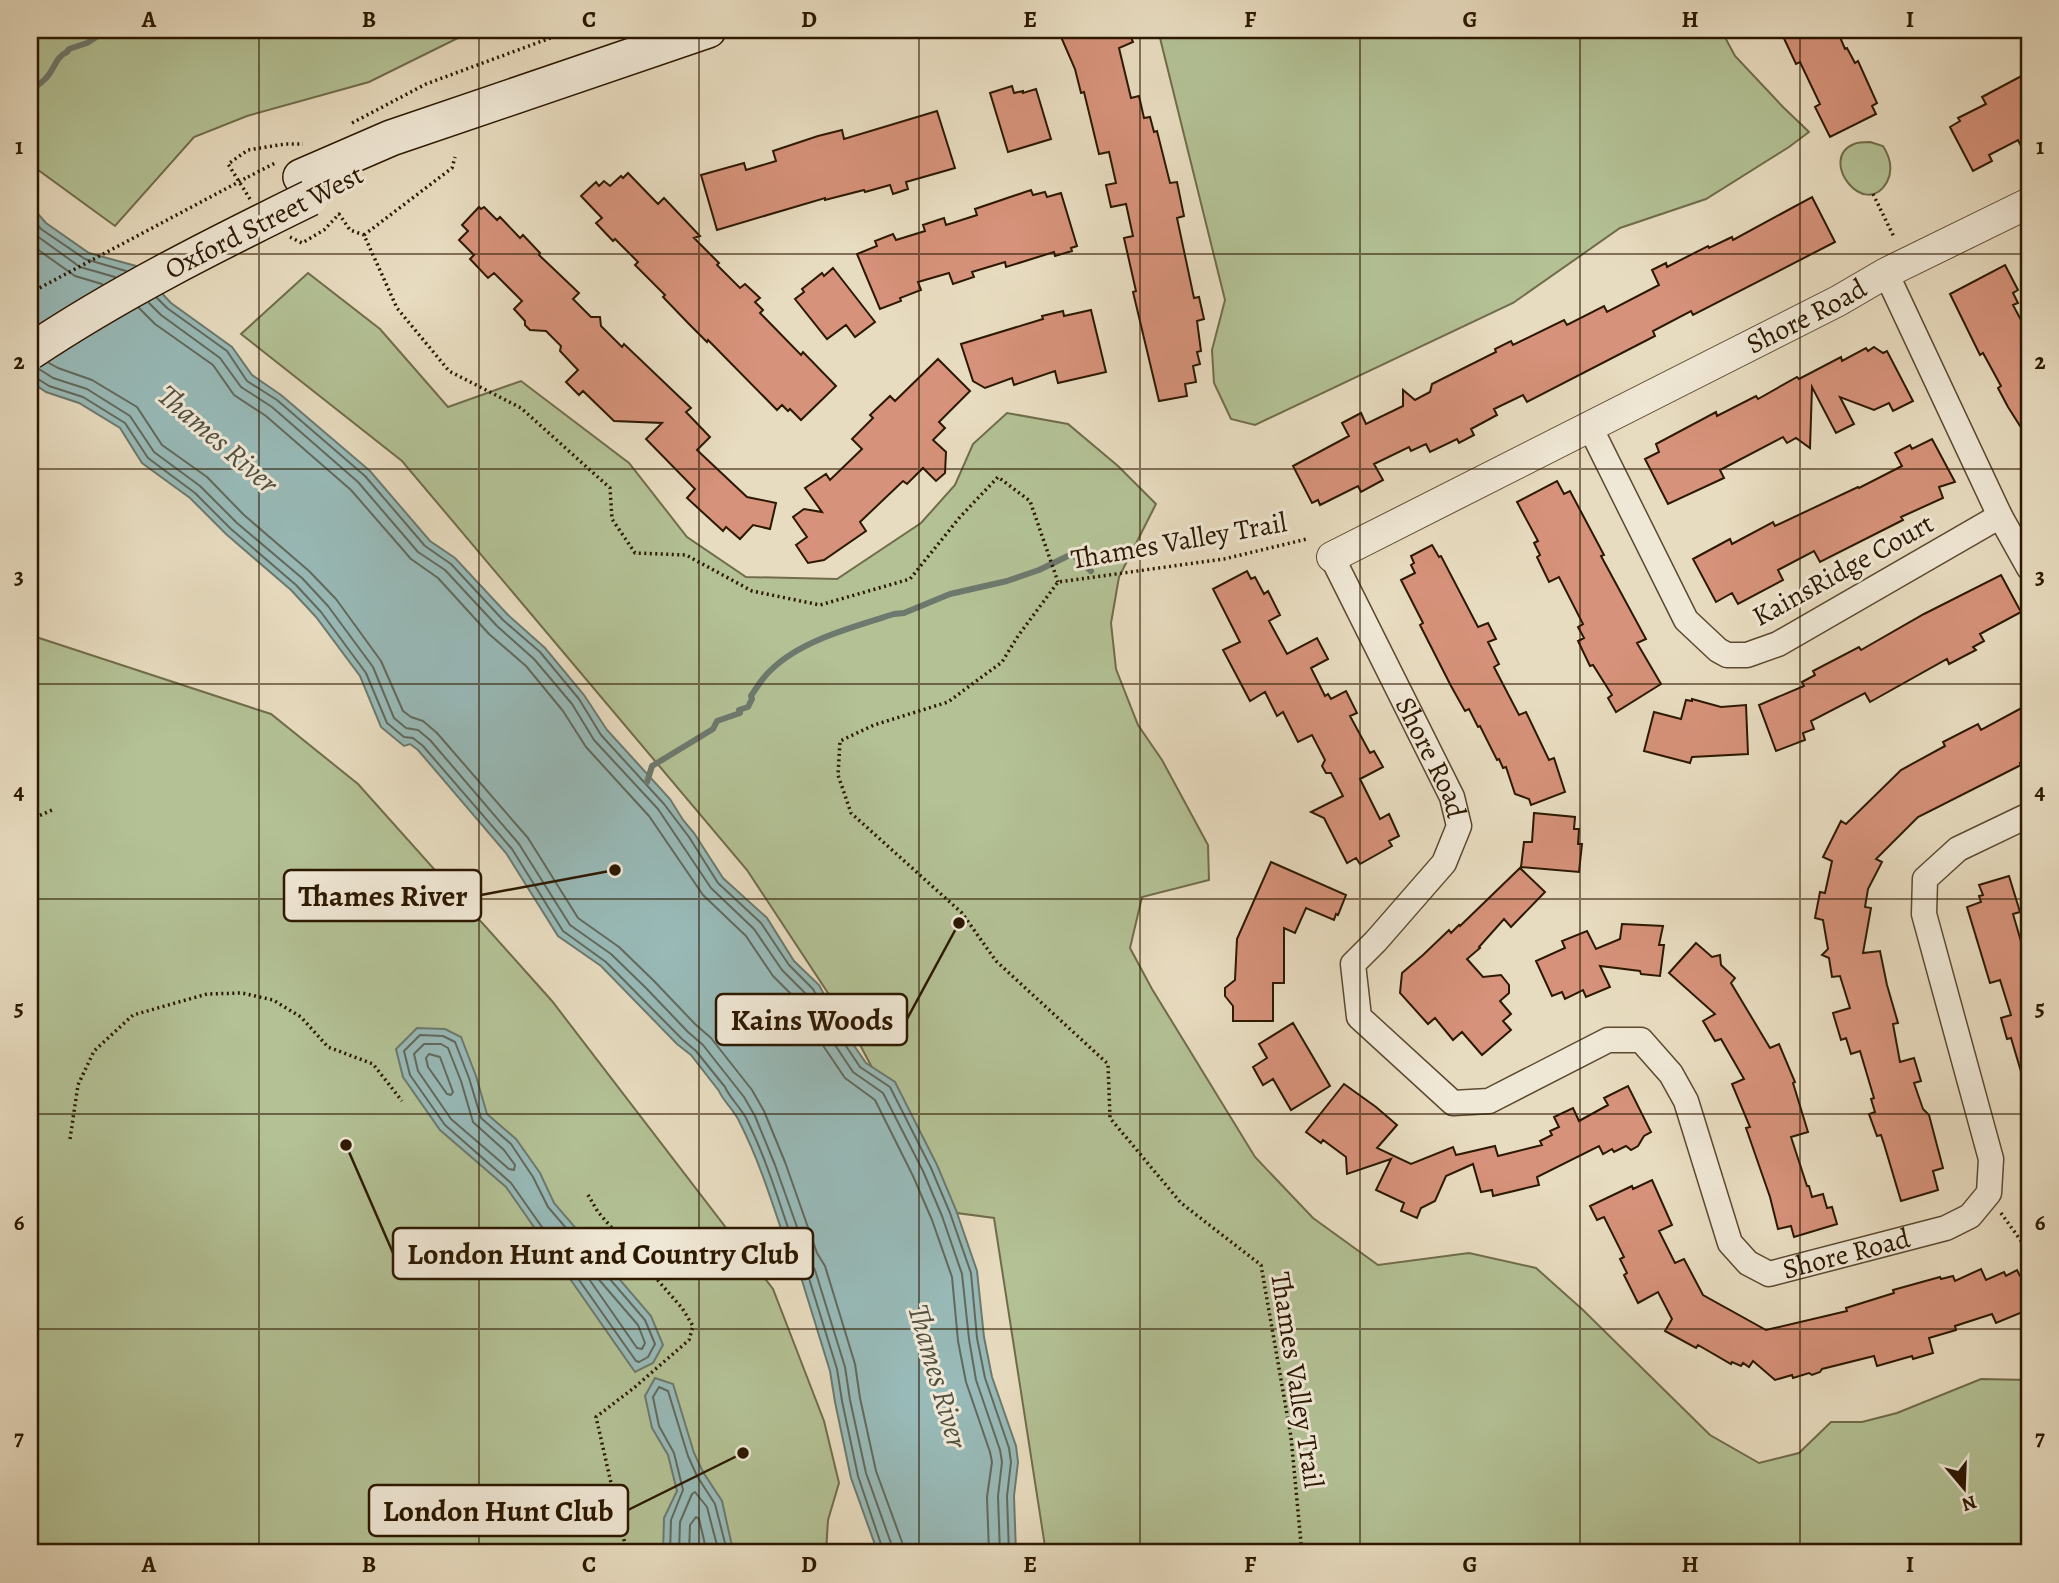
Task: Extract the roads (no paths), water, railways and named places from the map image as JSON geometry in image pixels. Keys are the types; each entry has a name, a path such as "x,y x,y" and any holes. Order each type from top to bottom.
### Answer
{"main road":[{"name":"Oxford Street West","path":"30,328 154,254 307,173 503,100 708,30"},
{"name":"Oxford Street West","path":"30,352 206,250 307,173"}],"street":[{"name":"Shore Road","path":"2029,203 1886,273 1838,301 1332,556 1452,797 1459,826 1444,863 1353,964 1359,1017 1453,1103 1489,1101 1608,1040 1641,1040 1671,1074 1686,1101 1730,1243 1748,1263 1769,1273 1946,1228 1970,1216 1989,1193 1991,1159 1924,914 1925,879 1958,849 2029,815"},
{"path":"1886,273 2000,516 2029,568"},
{"name":"KainsRidge Court","path":"1590,426 1686,620 1727,655 1747,656 1778,644 2000,516"}],"water":[{"path":"30,205 46,223 89,253 136,266 171,303 232,347 252,375 281,395 370,471 430,541 455,558 508,615 545,648 584,695 607,730 670,799 723,878 767,918 794,961 819,985 846,1034 866,1063 895,1082 937,1165 977,1271 984,1337 992,1377 1016,1446 1016,1553 878,1553 851,1478 830,1371 800,1274 794,1267 763,1176 735,1114 691,1055 601,966 558,936 506,853 418,750 410,744 404,746 381,727 360,676 316,617 291,590 226,534 190,498 142,463 120,428 79,403 46,392 30,381"},
{"path":"417,1028 445,1029 461,1037 487,1114 516,1139 540,1173 554,1203 651,1316 663,1345 653,1363 635,1372 506,1187 440,1130 403,1077 396,1049"},
{"path":"655,1378 673,1384 694,1453 722,1501 732,1546 739,1553 663,1553 664,1518 677,1491 668,1455 652,1428 645,1396"}],"waterway":[{"path":"30,91 47,77 60,57 69,49 87,43 107,30"},
{"path":"647,782 652,766 713,729 717,721 740,713 739,710 748,707 760,682 797,650 829,636 904,613 950,594 1007,581 1039,570 1072,554 1091,571"}],"place":[{"name":"Thames River","path":"615,870"},
{"name":"Kains Woods","path":"959,923"},
{"name":"London Hunt and Country Club","path":"346,1145"},
{"name":"London Hunt Club","path":"743,1453"}]}
